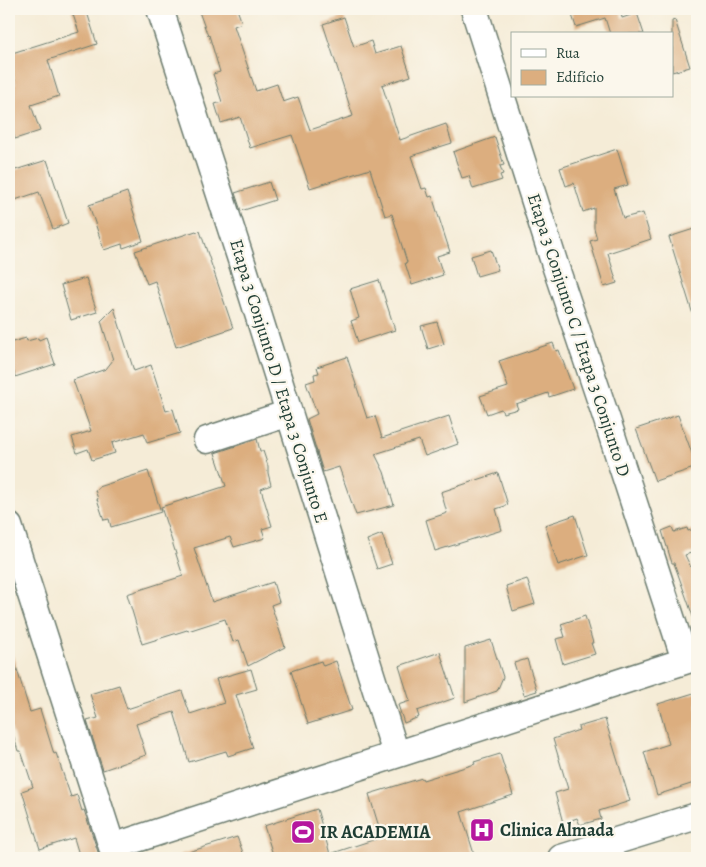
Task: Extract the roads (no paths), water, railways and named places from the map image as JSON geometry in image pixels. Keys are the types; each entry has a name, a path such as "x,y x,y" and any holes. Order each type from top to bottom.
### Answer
{"street":[{"name":"Etapa 3 Conjunto D / Etapa 3 Conjunto E","path":"160,9 396,754"},
{"name":"Etapa 3 Conjunto C / Etapa 3 Conjunto D","path":"474,9 555,265 607,420 691,658"},
{"path":"207,440 289,413"},
{"path":"9,526 114,852 396,754 691,658"},
{"path":"561,858 603,852 697,816"}],"place":[{"name":"Clinica Almada","path":"482,830"},
{"name":"IR ACADEMIA","path":"303,832"}]}
